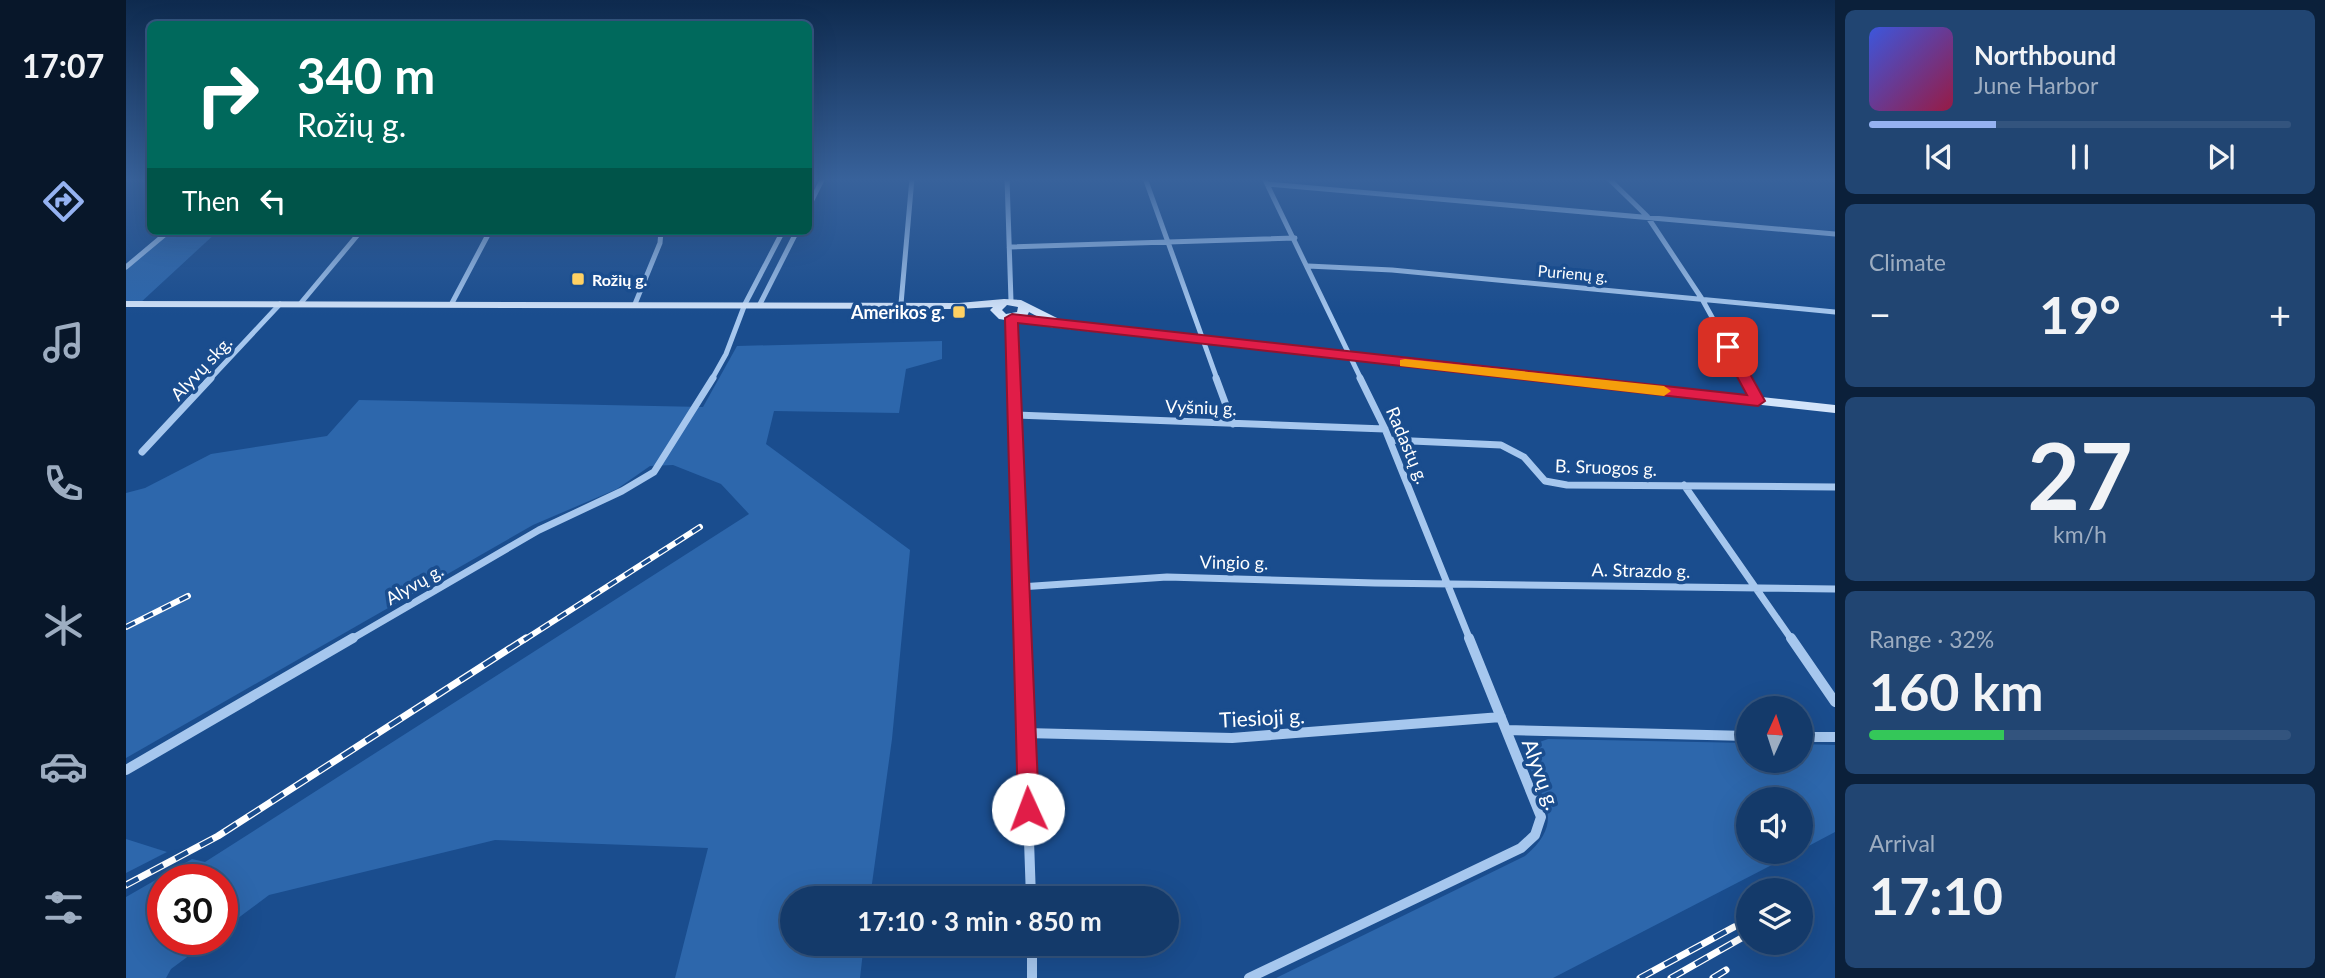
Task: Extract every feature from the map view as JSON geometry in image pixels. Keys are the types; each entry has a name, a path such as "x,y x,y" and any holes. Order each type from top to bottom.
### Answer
{"street":[{"path":"901,304 908,224"},
{"path":"1008,224 1008,311 1015,415 1031,886"},
{"path":"1160,224 1233,424"},
{"name":"Radastų g.","path":"1288,224 1390,440 1506,730"},
{"path":"1652,224 1702,299 1758,401"},
{"path":"1727,224 1835,234"},
{"path":"126,267 164,235"},
{"path":"300,304 358,235"},
{"path":"452,303 488,235"},
{"path":"635,304 660,243 661,235"},
{"name":"Alyvų g.","path":"126,770 539,530 622,491 654,472 726,354 745,304 781,235"},
{"path":"760,304 795,235"},
{"path":"1009,247 1295,238"},
{"name":"Purienų g.","path":"1308,266 1392,270 1835,312"},
{"path":"132,304 959,306 1008,311 1060,324 1204,341 1835,409"},
{"name":"Alyvų skg.","path":"142,452 280,304"},
{"path":"1008,311 1024,307 1060,324"},
{"name":"Vyšnių g.","path":"1015,415 1385,429"},
{"name":"B. Sruogos g.","path":"1390,440 1501,445 1524,457 1545,481 1567,485 1835,487"},
{"path":"1684,485 1835,702"},
{"name":"Vingio g.","path":"1020,587 1167,577 1447,584"},
{"name":"A. Strazdo g.","path":"1447,584 1835,589"},
{"name":"Tiesioji g.","path":"1026,733 1260,737 1501,718"},
{"name":"Alyvų g.","path":"1249,978 1533,840 1541,817 1506,730 1736,736"},
{"path":"1813,737 1835,737"},
{"path":"1032,956 1032,978"}],"shaded area":[{"path":"162,235 214,235 139,304 126,304 126,267"},
{"path":"942,341 942,359 906,369 899,413 774,411 766,444 910,550 892,739 872,886 780,886 780,956 863,956 860,978 675,978 708,848 495,840 269,895 238,918 238,864 183,864 192,859 205,862 749,514 721,484 673,465 650,466 617,489 533,525 126,758 126,493 145,488 211,454 327,436 359,400 703,407 737,346"},
{"path":"1548,739 1736,743 1736,774 1813,774 1813,744 1835,745 1835,832 1813,844 1813,787 1736,787 1736,864 1774,864 1747,878 1736,878 1736,884 1553,978 1276,978 1525,856 1545,833 1548,822 1544,800 1527,761 1531,745"},
{"path":"126,839 167,852 126,873"},
{"path":"147,885 147,955 190,955 171,969 166,978 126,978 126,897"}],"railway":[{"path":"524,640 700,527"},
{"path":"126,627 188,596"},
{"path":"126,885 218,836 526,638"},
{"path":"1640,978 1734,927"},
{"path":"1671,978 1736,941"},
{"path":"1713,978 1726,970"}],"slow traffic":[{"path":"1405,363 1664,391"}],"place":[{"name":"Rožių g.","path":"578,279"},
{"name":"Amerikos g.","path":"959,312"}],"route":[{"path":"1028,809 1012,318 1758,401 1728,347"}]}
